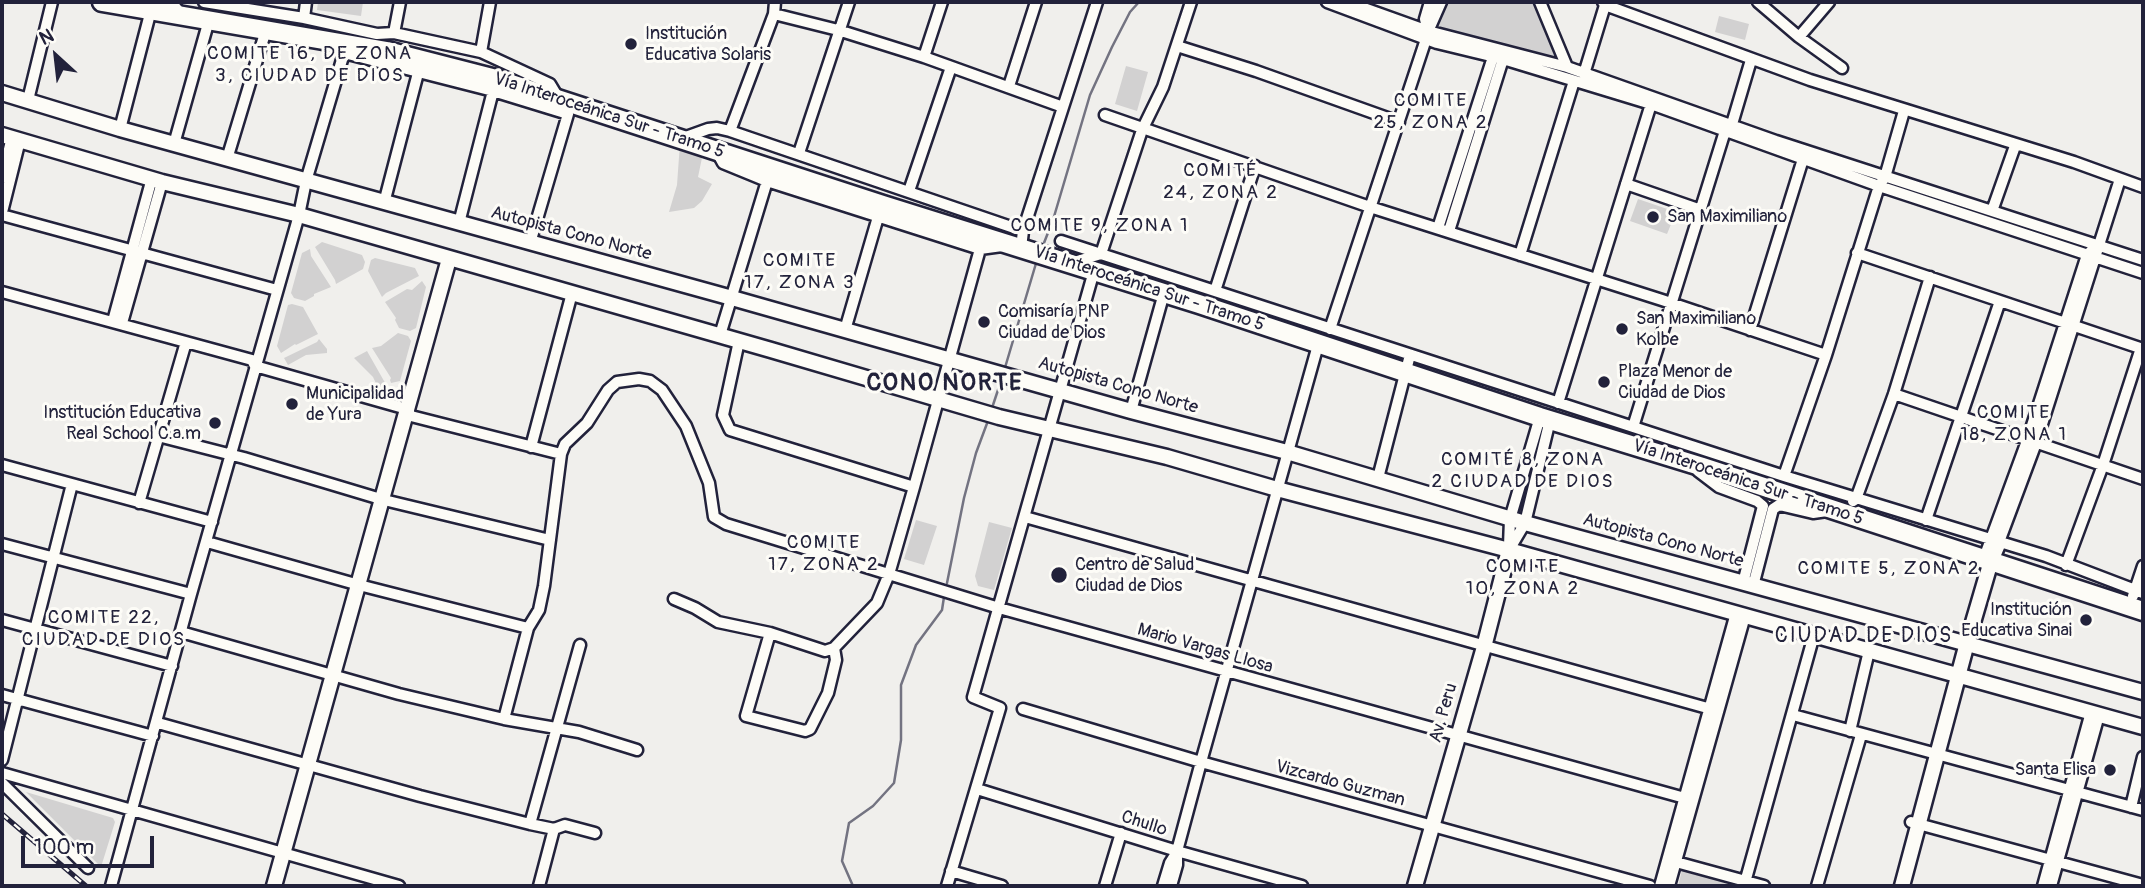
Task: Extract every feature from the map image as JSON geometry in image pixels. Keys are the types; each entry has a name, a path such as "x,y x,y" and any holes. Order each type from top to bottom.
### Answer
{"highway":[{"name":"Vía Interoceánica Sur - Tramo 5","path":"102,2 151,10 176,9 209,20 344,48 437,62 558,97 716,151 1020,243 1051,258 1318,345 1408,363 1545,419 1987,559 2137,600"}],"main road":[{"name":"Autopista Cono Norte","path":"2,93 173,144 1287,452 1518,521 2143,692"},
{"path":"11,137 157,180 299,215 976,411 1167,457 2143,727"},
{"path":"274,886 449,258"},
{"path":"1893,886 1934,754 1987,559 1995,541"},
{"name":"Av. Peru","path":"1415,886 1508,550"},
{"path":"1902,886 1914,823"}],"street":[{"path":"28,100 52,2"},
{"path":"204,2 229,4 377,34 394,33 481,52 550,84 569,114 530,243"},
{"path":"304,18 306,2"},
{"path":"394,33 400,2"},
{"path":"481,52 490,2"},
{"path":"730,131 774,14 775,2"},
{"path":"799,153 849,2"},
{"path":"924,57 942,2"},
{"path":"1009,86 1036,2"},
{"path":"1020,243 1097,2"},
{"path":"1101,254 1142,130 1163,87 1191,2"},
{"path":"1327,2 1498,58 1729,128 1803,159 1992,211 2143,260"},
{"path":"1348,2 1427,35 1567,67 1729,128 2143,273"},
{"path":"1427,35 1425,19 1430,2"},
{"path":"1330,328 1427,35 1441,2"},
{"path":"1540,2 1567,67"},
{"path":"1758,2 1799,37 1842,68"},
{"path":"1799,37 1829,2"},
{"path":"1584,74 1605,3 1751,60 1904,111 2074,162 2143,187"},
{"path":"120,129 151,10"},
{"path":"774,14 838,30 924,57 1063,107"},
{"path":"173,144 209,20"},
{"path":"227,159 266,30"},
{"path":"1177,46 1399,122"},
{"path":"111,886 344,48 418,73 494,91 569,114"},
{"path":"1443,230 1498,58"},
{"path":"1633,427 1751,60"},
{"path":"909,191 951,67"},
{"path":"384,202 418,73"},
{"path":"1520,256 1574,81"},
{"path":"459,223 494,91"},
{"path":"1558,403 1651,104"},
{"path":"1784,477 1904,111"},
{"path":"1105,115 1370,207 1826,355"},
{"path":"683,138 708,129 730,131 909,191 1020,243"},
{"path":"2,178 11,137"},
{"path":"11,137 2,214 277,290"},
{"path":"1992,211 2015,146"},
{"path":"716,151 723,163 767,181 980,249 1020,243"},
{"path":"1750,331 1803,159"},
{"path":"1215,291 1255,166"},
{"path":"1995,541 2120,179"},
{"path":"117,322 157,180"},
{"path":"720,335 767,181"},
{"path":"1626,184 1701,210"},
{"path":"845,330 878,217"},
{"path":"1061,241 1330,328 1408,363 1558,403 1784,477 2046,556 2137,600 2143,566"},
{"path":"674,599 718,622 825,651 834,648 877,603 889,574 980,249"},
{"path":"1070,264 1101,254"},
{"path":"1857,254 2069,322 2142,349 2066,565"},
{"path":"947,886 1000,708 973,698 1094,271"},
{"path":"1748,584 1773,509 1779,505 1822,513 1835,511 1856,499 1894,394 1930,277"},
{"path":"2,292 252,360 255,366 407,409 411,416 561,454 539,610 527,628 504,719"},
{"path":"531,447 572,293"},
{"path":"1131,411 1164,293"},
{"path":"1926,520 2000,300"},
{"path":"739,341 723,415 730,430 914,486"},
{"path":"139,503 186,342"},
{"path":"1171,886 1177,865 1177,851 1201,762 1318,345"},
{"path":"1378,478 1408,363"},
{"name":"Mario Vargas Llosa","path":"561,454 565,444 587,422 608,390 629,379 650,381 662,390 686,426 709,483 714,517 726,524 999,608 1688,799"},
{"path":"1894,394 2143,479"},
{"path":"1508,550 1545,419"},
{"path":"1518,521 1545,419"},
{"path":"158,436 384,499 550,540"},
{"path":"1686,462 1719,487 1757,501 1763,506 1748,584"},
{"path":"2,465 212,522"},
{"path":"2,760 72,484"},
{"path":"1024,517 1714,710"},
{"path":"207,542 527,628"},
{"path":"2,544 191,594"},
{"path":"1660,886 1741,614"},
{"path":"2,620 172,666"},
{"path":"181,632 399,694 504,719 579,732 637,750"},
{"path":"770,634 746,716 805,731 810,729 828,693 836,660 834,648"},
{"path":"1745,884 1814,635"},
{"path":"530,824 580,645"},
{"path":"1817,886 1856,733 1869,651"},
{"path":"2,695 153,736"},
{"name":"Vizcardo Guzman","path":"1023,709 1201,762 1650,886"},
{"path":"2051,886 2054,861 2095,714"},
{"path":"1793,715 2143,810"},
{"path":"158,723 530,824 554,829 565,825 595,833"},
{"path":"2130,807 2143,757"},
{"path":"2,773 399,886"},
{"path":"2,783 89,868"},
{"name":"Chullo","path":"977,789 1177,851 1302,886"},
{"path":"1669,886 1688,799"},
{"path":"1914,823 2054,861 2121,883 2143,885"},
{"path":"539,886 554,829"},
{"path":"1105,886 1121,833"},
{"path":"1163,886 1177,851"},
{"path":"2043,886 2054,861"},
{"path":"1676,862 1745,884 1765,886"},
{"path":"951,871 1002,886"}],"shaded area":[{"path":"318,2 363,2 361,16 317,10"},
{"path":"1445,2 1534,2 1552,40 1556,57 1552,59 1437,29"},
{"path":"1719,16 1749,24 1745,40 1715,32"},
{"path":"1126,66 1148,72 1137,111 1115,104"},
{"path":"680,143 703,153 698,177 712,184 702,201 694,208 669,212 677,185"},
{"path":"1894,184 2082,244 2081,248 1893,186"},
{"name":"San Maximiliano","path":"1638,199 1676,212 1667,234 1630,221"},
{"path":"322,242 362,255 365,262 363,269 336,284 315,247"},
{"path":"310,249 311,256 331,287 305,301 294,298 291,293 302,253"},
{"path":"375,258 415,268 419,276 382,297 368,271 371,260"},
{"path":"422,281 426,287 416,328 410,331 399,328 385,302 407,289 412,290"},
{"path":"288,305 303,307 318,334 281,353 277,346"},
{"path":"398,333 408,336 411,341 400,381 391,383 391,378 372,348 381,346"},
{"path":"319,339 327,353 306,355 288,365 284,358"},
{"path":"367,351 388,388 380,392 373,377 354,358"},
{"path":"916,520 937,526 924,565 904,559"},
{"path":"989,522 1012,528 994,590 978,586 975,576"},
{"path":"26,792 113,818 115,822 101,867"},
{"path":"1682,870 1730,884 1730,886 1678,886"}],"waterway":[{"path":"1042,248 1053,220 1090,95 1130,12 1139,2"},
{"path":"1004,371 1037,260"},
{"path":"992,408 1001,381"},
{"path":"947,583 964,498 989,418"},
{"path":"853,886 842,861 849,823 873,806 894,783 901,740 901,685 916,645 942,610 944,597"}],"railway":[{"path":"2,814 86,886"}],"place":[{"name":"Institución Educativa Solaris","path":"631,44"},
{"name":"San Maximiliano","path":"1653,217"},
{"name":"Comisaría PNP Ciudad de Dios","path":"984,322"},
{"name":"San Maximiliano Kolbe","path":"1622,329"},
{"name":"Plaza Menor de Ciudad de Dios","path":"1604,382"},
{"name":"Municipalidad de Yura","path":"292,404"},
{"name":"Institución Educativa Real School C.a.m","path":"215,423"},
{"name":"Centro de Salud Ciudad de Dios","path":"1059,575"},
{"name":"Institución Educativa Sinai","path":"2086,620"},
{"name":"Santa Elisa","path":"2110,770"}],"district":[{"name":"COMITE 16, DE ZONA 3, CIUDAD DE DIOS","path":"310,65"},
{"name":"COMITE 25, ZONA 2","path":"1431,112"},
{"name":"COMITÉ 24, ZONA 2","path":"1221,182"},
{"name":"COMITE 9, ZONA 1","path":"1100,226"},
{"name":"COMITE 17, ZONA 3","path":"800,272"},
{"name":"CONO NORTE","path":"945,384"},
{"name":"COMITE 18, ZONA 1","path":"2014,424"},
{"name":"COMITÉ 8, ZONA 2 CIUDAD DE DIOS","path":"1523,471"},
{"name":"COMITE 17, ZONA 2","path":"824,554"},
{"name":"COMITE 5, ZONA 2","path":"1889,569"},
{"name":"COMITE 10, ZONA 2","path":"1523,578"},
{"name":"COMITE 22, CIUDAD DE DIOS","path":"104,629"},
{"name":"CIUDAD DE DIOS","path":"1864,637"}]}
